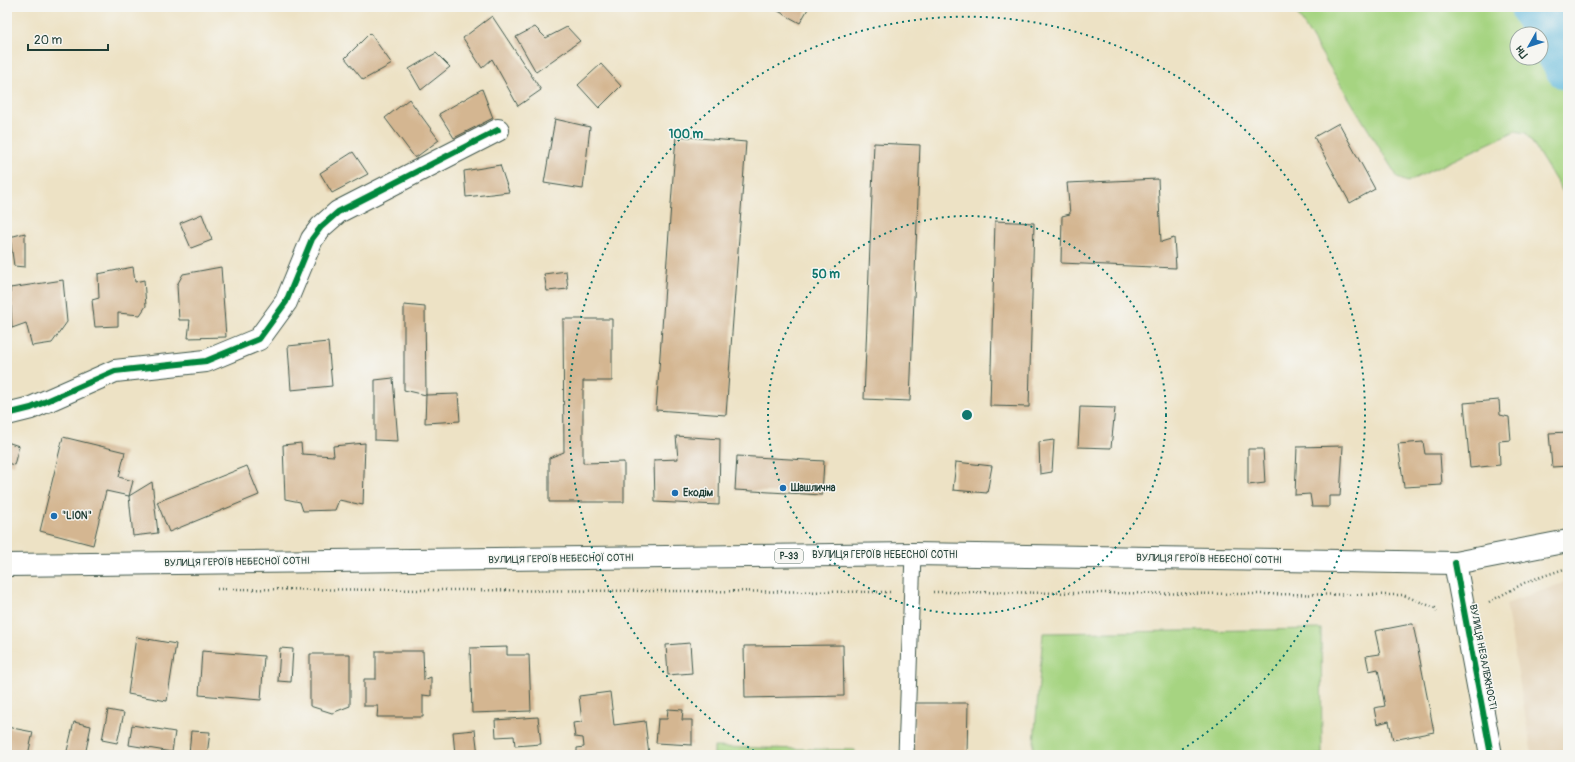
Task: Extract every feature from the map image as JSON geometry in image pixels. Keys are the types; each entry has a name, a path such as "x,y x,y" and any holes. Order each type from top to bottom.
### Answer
{"main road":[{"path":"7,414 31,408 115,371 206,361 259,339 286,302 312,239 321,227 338,212 498,130"},
{"name":"ВУЛИЦЯ ГЕРОЇВ НЕБЕСНОЇ СОТНІ","path":"7,565 913,554 1455,563 1568,541"},
{"name":"ВУЛИЦЯ НЕЗАЛЕЖНОСТІ","path":"1455,563 1491,755"}],"lane":[{"path":"906,755 913,554"}],"path":[{"path":"1526,582 1568,567"},
{"path":"213,589 1403,595 1435,608 1438,614"}],"shaded area":[{"path":"1568,581 1568,755 1532,755 1506,604"}],"green space":[{"path":"1293,7 1568,7 1568,200 1526,133 1515,131 1407,182 1398,178"},
{"path":"1321,629 1322,755 1033,755 1043,633"},
{"path":"714,747 855,750 855,755 714,755"}],"building":[{"path":"771,7 809,7 800,23"},
{"path":"492,16 541,90 518,106 492,59 482,68 463,38"},
{"path":"535,27 546,38 567,27 580,41 536,72 516,37"},
{"path":"370,33 392,64 363,80 345,58"},
{"path":"436,53 450,67 421,90 409,69"},
{"path":"601,64 621,86 599,108 578,85"},
{"path":"482,89 493,118 454,138 439,114"},
{"path":"409,99 439,140 415,158 385,118"},
{"path":"555,119 590,127 583,189 544,183"},
{"path":"1339,123 1375,189 1350,203 1314,137"},
{"path":"676,136 746,142 726,415 656,410"},
{"path":"874,143 920,145 910,401 864,399"},
{"path":"353,152 368,174 332,193 320,173"},
{"path":"500,165 509,192 466,197 464,171"},
{"path":"1158,179 1161,242 1174,238 1176,268 1061,263 1062,216 1070,214 1067,183"},
{"path":"202,214 212,240 191,248 180,223"},
{"path":"995,221 1034,223 1029,407 990,406"},
{"path":"25,233 25,267 14,266 10,237"},
{"path":"133,267 135,282 144,280 146,306 140,315 118,313 118,326 95,327 92,300 99,298 98,274"},
{"path":"221,267 226,337 188,338 190,320 179,320 177,285 183,274"},
{"path":"566,271 568,289 547,291 544,274"},
{"path":"63,280 67,322 52,343 32,346 26,323 12,328 10,288"},
{"path":"404,305 425,307 426,395 404,390"},
{"path":"563,319 612,319 612,381 583,381 583,463 624,462 624,502 549,502 549,458 564,452"},
{"path":"328,342 332,386 291,390 288,346"},
{"path":"393,378 398,441 375,440 375,380"},
{"path":"458,394 460,421 425,423 426,395"},
{"path":"1499,400 1500,415 1509,417 1511,440 1499,441 1500,465 1470,468 1464,403"},
{"path":"1080,407 1115,408 1111,448 1078,447"},
{"path":"1568,432 1568,466 1552,467 1549,433"},
{"path":"676,436 720,439 719,505 655,502 654,460 678,459"},
{"path":"63,437 125,452 119,477 133,481 129,496 106,491 93,545 40,531"},
{"path":"1054,440 1052,472 1040,474 1039,442"},
{"path":"7,442 19,446 14,465 7,463"},
{"path":"1423,442 1425,454 1440,454 1442,485 1404,487 1398,444"},
{"path":"301,443 302,454 334,456 333,446 365,443 363,505 339,500 335,510 303,511 300,502 285,499 283,445"},
{"path":"1343,446 1340,496 1329,496 1329,507 1312,507 1310,494 1295,495 1297,447"},
{"path":"1248,449 1263,449 1265,483 1248,485"},
{"path":"737,456 824,461 822,495 735,490"},
{"path":"956,462 992,466 987,493 953,490"},
{"path":"247,466 259,495 169,532 157,502"},
{"path":"152,482 158,533 133,536 129,496"},
{"path":"1413,624 1434,732 1393,740 1389,721 1377,724 1374,708 1385,706 1378,669 1369,671 1366,656 1380,654 1375,631"},
{"path":"136,637 176,644 167,701 128,694"},
{"path":"690,643 692,673 668,675 666,645"},
{"path":"843,645 844,696 745,698 744,646"},
{"path":"507,647 507,655 529,655 531,711 472,713 470,648"},
{"path":"280,648 293,649 291,682 278,681"},
{"path":"202,651 264,656 261,700 199,695"},
{"path":"376,651 423,651 424,680 431,677 431,696 423,695 423,717 377,717 378,706 364,706 364,679 376,679"},
{"path":"310,654 350,654 350,706 332,713 310,706"},
{"path":"610,692 614,725 645,721 649,755 577,755 577,748 584,747 583,738 575,737 573,723 582,722 579,696"},
{"path":"914,703 968,703 967,755 914,755"},
{"path":"668,709 683,710 682,720 692,720 692,745 656,743 658,719 667,719"},
{"path":"108,710 124,713 117,743 102,740"},
{"path":"538,717 541,744 515,746 514,736 496,737 495,720"},
{"path":"74,722 91,726 85,755 66,755"},
{"path":"132,725 175,732 172,752 129,745"},
{"path":"7,727 33,732 28,755 7,755"},
{"path":"475,730 478,755 455,755 453,732"},
{"path":"191,731 210,732 207,755 189,754"}],"waterway":[{"path":"1534,7 1568,66"}],"cycle path":[{"path":"7,414 31,408 115,371 206,361 259,339 286,302 312,239 321,227 338,212 498,130"},
{"path":"1455,563 1491,755"}],"place":[{"name":"Шашлична","path":"783,488"},
{"name":"Екодім","path":"675,493"},
{"name":"\"LION\"","path":"54,516"}]}
